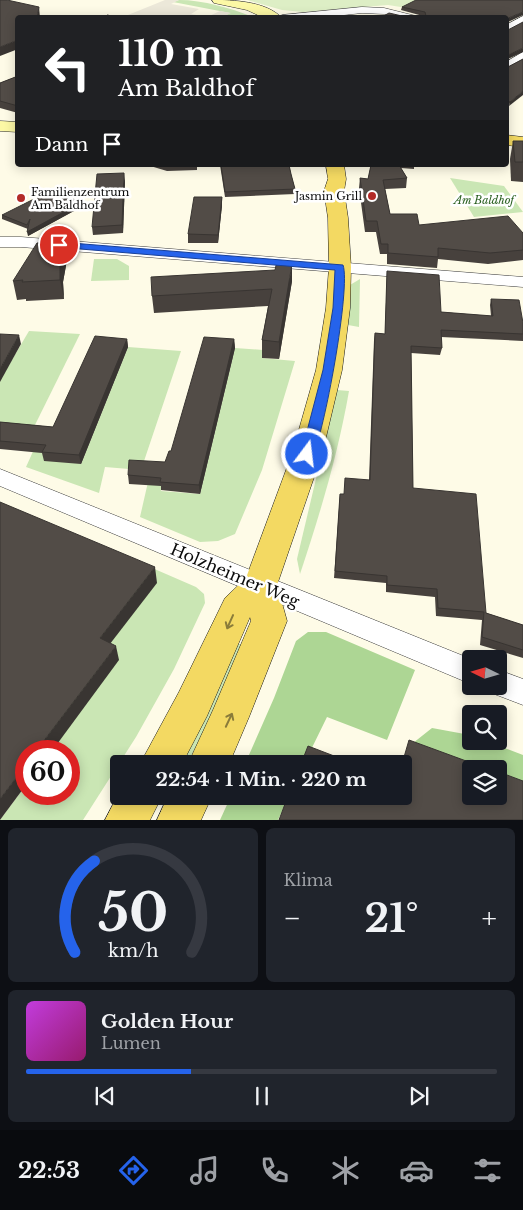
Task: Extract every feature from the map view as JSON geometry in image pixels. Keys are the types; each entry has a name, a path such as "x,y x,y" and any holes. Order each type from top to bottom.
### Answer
{"main road":[{"path":"218,0 252,7 269,15"},
{"path":"0,126 15,127"},
{"path":"509,132 523,134"},
{"path":"509,140 523,142"},
{"path":"322,167 326,179 334,191"},
{"path":"165,755 193,704 237,608 260,585 307,454 329,370 338,308 340,267 338,218 334,191 337,179 335,167"},
{"path":"212,755 230,717 269,621 260,585"},
{"path":"126,820 135,805"},
{"path":"178,820 186,805"}],"street":[{"path":"312,15 362,10 384,11 404,15"},
{"path":"509,33 523,19"},
{"path":"509,66 523,55"},
{"path":"0,242 21,242 523,282"},
{"name":"Holzheimer Weg","path":"0,477 462,668"},
{"path":"508,686 523,692"}],"green space":[{"path":"179,0 198,1 247,15 226,15 230,13 173,2"},
{"path":"247,0 423,0 407,8 388,5 303,12 282,10"},
{"name":"Am Baldhof","path":"450,178 504,186 523,212 474,217"},
{"path":"94,259 117,259 129,266 129,280 91,281"},
{"path":"360,279 359,327 348,325 350,285"},
{"path":"29,331 80,334 31,433 0,434 0,380"},
{"path":"128,347 181,351 141,470 105,467 99,493 26,467 40,436 81,464"},
{"path":"235,348 263,350 262,358 295,361 262,470 235,534 218,541 200,542 140,517 148,482 163,483 161,491 200,494"},
{"path":"337,390 349,391 345,414 328,484 300,574 297,559"},
{"path":"0,502 196,587 204,594 205,603 174,669 125,755 110,755 110,778 83,820 0,820 15,800 15,805 80,805 80,740 49,740 0,515"},
{"path":"308,632 326,632 415,670 387,740 327,717 308,755 249,755 296,641"},
{"path":"236,643 244,645 192,755 182,755"},
{"path":"432,728 462,734 462,750 507,749 523,755 523,789 507,783 507,760 462,760 462,766 408,747"},
{"path":"227,805 285,805 278,820 220,820"}],"shaded area":[{"path":"165,0 179,0 171,4 199,9 191,14 196,15 128,15"},
{"path":"220,11 231,13 227,15 211,15"}],"building":[{"path":"0,0 39,7 38,15 15,15 15,41 0,47"},
{"path":"416,0 523,0 523,12 509,18 509,15 426,15 425,12 402,7"},
{"path":"523,22 523,48 509,55 509,29"},
{"path":"523,59 523,91 510,102 509,102 509,66"},
{"path":"15,77 15,105 0,101 0,83"},
{"path":"513,141 523,141 523,162 515,162"},
{"path":"221,167 290,167 295,189 225,192"},
{"path":"371,167 400,167 407,178 383,180 390,214 417,214 419,225 508,216 523,233 523,250 490,253 438,248 438,257 388,253 388,244 381,244 377,221 366,221 360,178 368,179"},
{"path":"124,173 122,225 92,227 97,174"},
{"path":"50,191 82,202 27,232 30,219 27,225 2,215"},
{"path":"194,197 222,197 218,235 188,234"},
{"path":"64,242 60,263 60,280 13,281 37,243"},
{"path":"277,261 292,264 279,342 262,340 272,289 152,296 151,277 275,270"},
{"path":"387,271 439,275 441,312 493,316 491,299 519,300 523,334 441,330 442,348 411,346 413,488 476,494 486,613 523,625 523,650 482,637 484,612 438,608 437,589 387,585 387,576 335,571 340,494 344,494 345,478 370,480 375,333 385,334"},
{"path":"0,334 19,335 0,369"},
{"path":"95,336 127,339 79,455 42,452 46,445 0,441 0,422 53,427"},
{"path":"204,337 234,339 199,485 160,482 161,478 128,475 129,460 165,462 169,451 171,451"},
{"path":"0,502 155,567 100,638 116,646 44,740 15,740 15,779 0,799"},
{"path":"409,740 463,760 462,805 507,805 507,775 523,781 523,820 279,820 285,805 412,805 412,755 405,755"},
{"path":"308,746 332,755 304,755"}],"place":[{"name":"Jasmin Grill","path":"372,196"},
{"name":"Familienzentrum Am Baldhof","path":"21,198"}],"route":[{"path":"59,245 340,267 338,308 329,370 307,454"}]}
